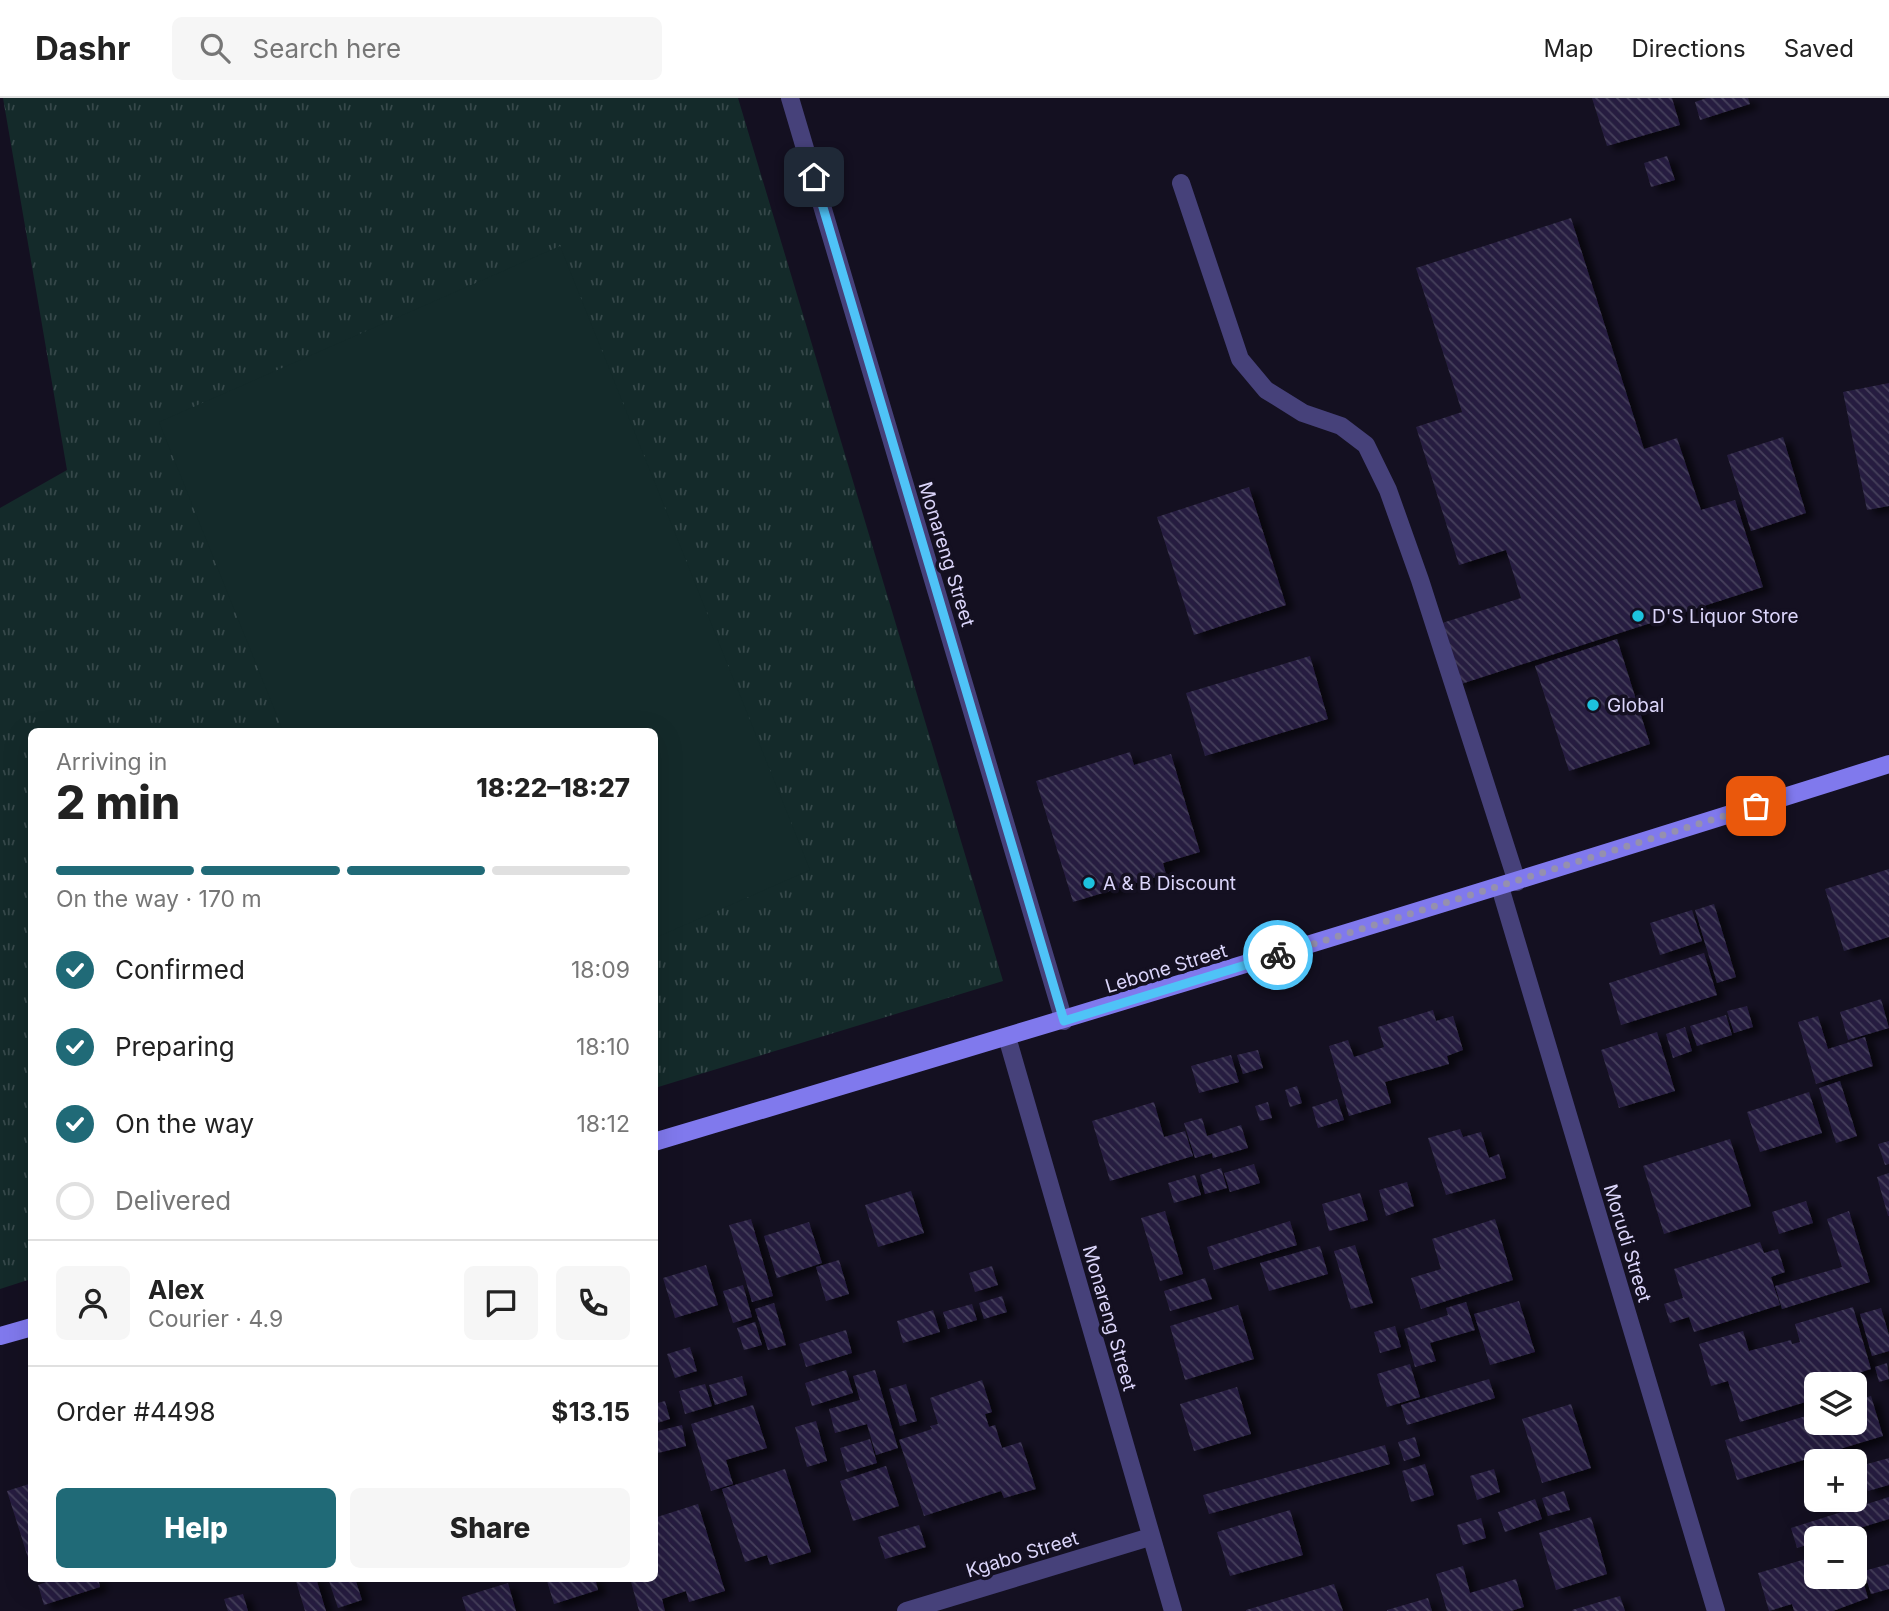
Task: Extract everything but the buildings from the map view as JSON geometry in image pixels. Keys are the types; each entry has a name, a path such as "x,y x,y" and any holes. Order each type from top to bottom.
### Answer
{"street":[{"name":"Monareng Street","path":"790,98 1064,1021"},
{"name":"Morudi Street","path":"1181,183 1240,359 1266,390 1303,413 1341,426 1366,444 1388,491 1420,580 1716,1611"},
{"name":"Lebone Street","path":"658,1141 1064,1021 1509,885 1889,764"},
{"name":"Monareng Street","path":"1007,1037 1173,1611"},
{"path":"0,1336 28,1328"},
{"name":"Kgabo Street","path":"906,1611 1150,1536"}],"green space":[{"path":"3,98 738,98 1003,981 658,1087 658,728 28,728 28,1280 0,1289 0,508 67,470"},
{"path":"560,246 810,870 658,937 658,728 282,728 159,422"}],"way so far":[{"path":"1278,955 1756,806"}],"place":[{"name":"D'S Liquor Store","path":"1638,616"},
{"name":"Global","path":"1593,705"},
{"name":"A & B Discount","path":"1089,883"}],"route":[{"path":"814,177 1064,1021 1278,955"}]}
